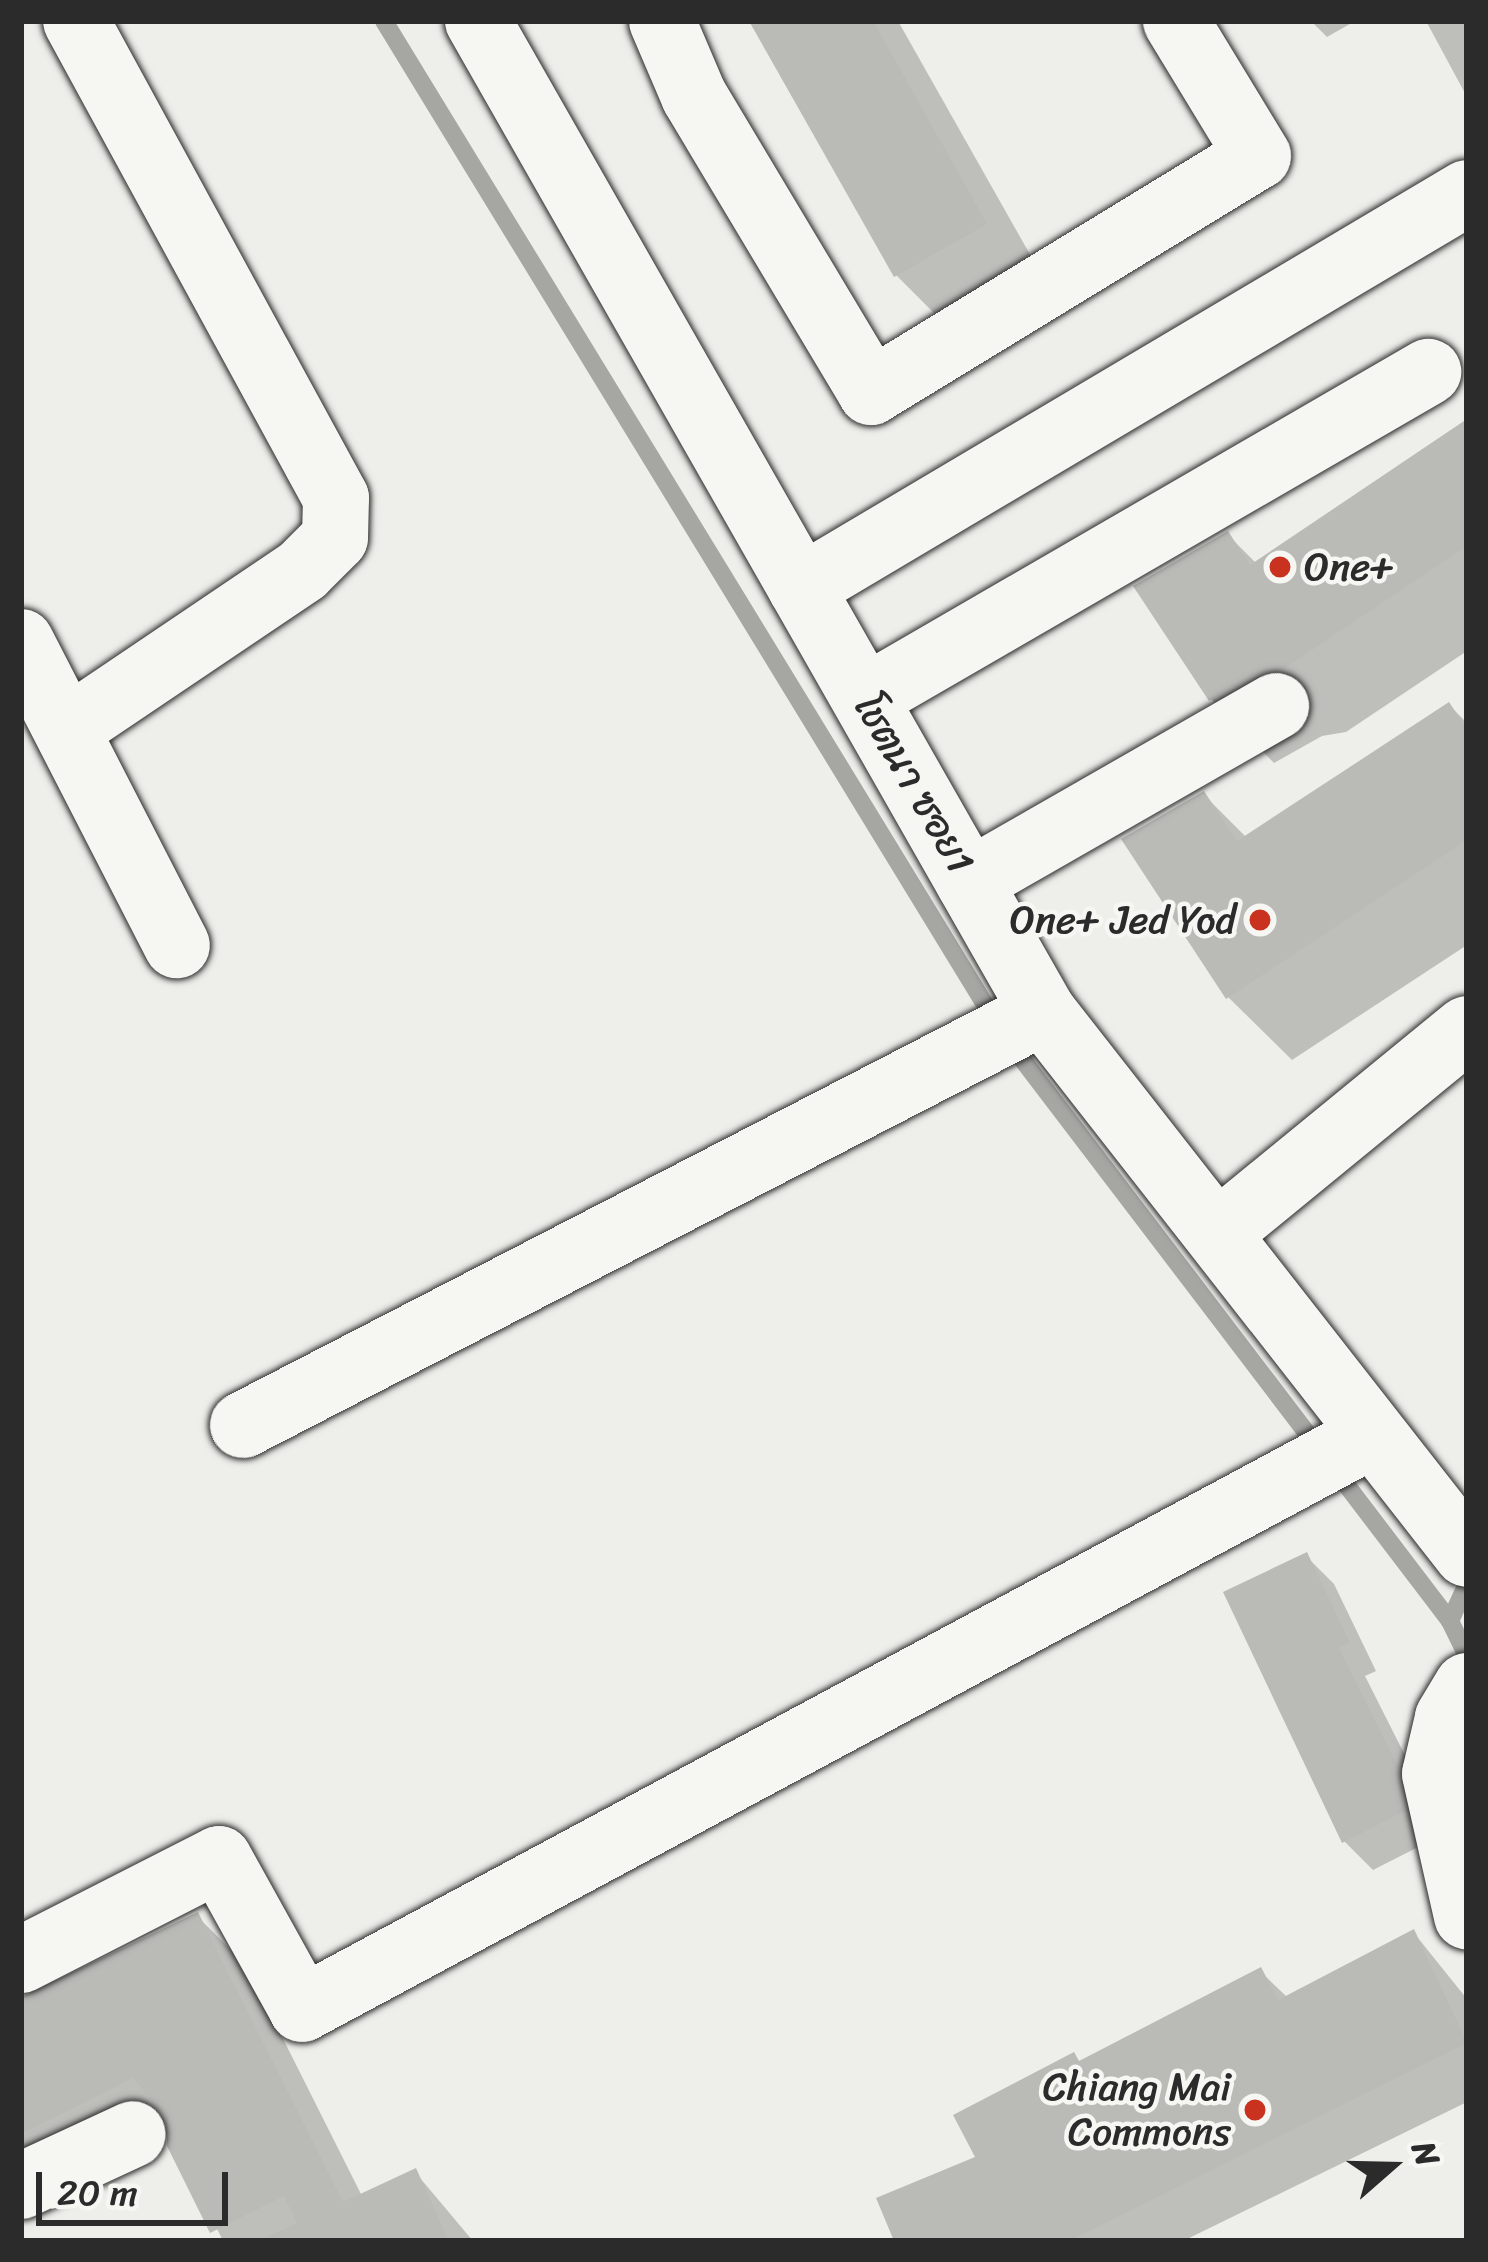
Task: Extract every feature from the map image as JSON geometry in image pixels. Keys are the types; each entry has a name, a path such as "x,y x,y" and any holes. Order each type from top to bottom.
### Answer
{"street":[{"path":"69,728 303,570 335,538 336,498 76,21"},
{"name":"โชตนา ซอย1","path":"478,21 1043,1012 1219,1232 1370,1436 1467,1554"},
{"path":"662,21 694,96 871,392 1258,156 1176,21"},
{"path":"801,588 1467,194"},
{"path":"865,698 1429,372"},
{"path":"21,642 177,945"},
{"path":"969,882 1276,706"},
{"path":"243,1425 1043,1012"},
{"path":"1219,1232 1467,1029"},
{"path":"21,1960 219,1859 302,2009 1370,1436"},
{"path":"1467,1686 1448,1718 1436,1774 1467,1916"},
{"path":"21,2186 133,2134"}],"building":[{"path":"749,21 873,21 987,224 894,277"},
{"name":"One+","path":"1467,419 1467,546 1282,670 1257,673 1209,701 1133,586 1228,531 1250,565"},
{"name":"One+ Jed Yod","path":"1449,702 1467,729 1467,840 1226,999 1121,839 1204,791 1237,841"},
{"path":"1307,1552 1350,1643 1339,1648 1398,1766 1405,1811 1342,1843 1223,1592"},
{"path":"198,1912 343,2202 416,2168 449,2241 259,2241 297,2223 284,2196 210,2233 167,2146 166,2117 133,2078 21,2134 21,1997"},
{"path":"1414,1929 1467,2043 1069,2241 894,2241 876,2198 975,2157 953,2115 1074,2052 1079,2061 1261,1967 1278,2000"}],"waterway":[{"path":"384,21 1003,1034 1450,1621 1467,1656"},
{"path":"1450,1621 1467,1584"}],"place":[{"name":"One+","path":"1280,567"},
{"name":"One+ Jed Yod","path":"1260,920"},
{"name":"Chiang Mai Commons","path":"1255,2110"}]}
